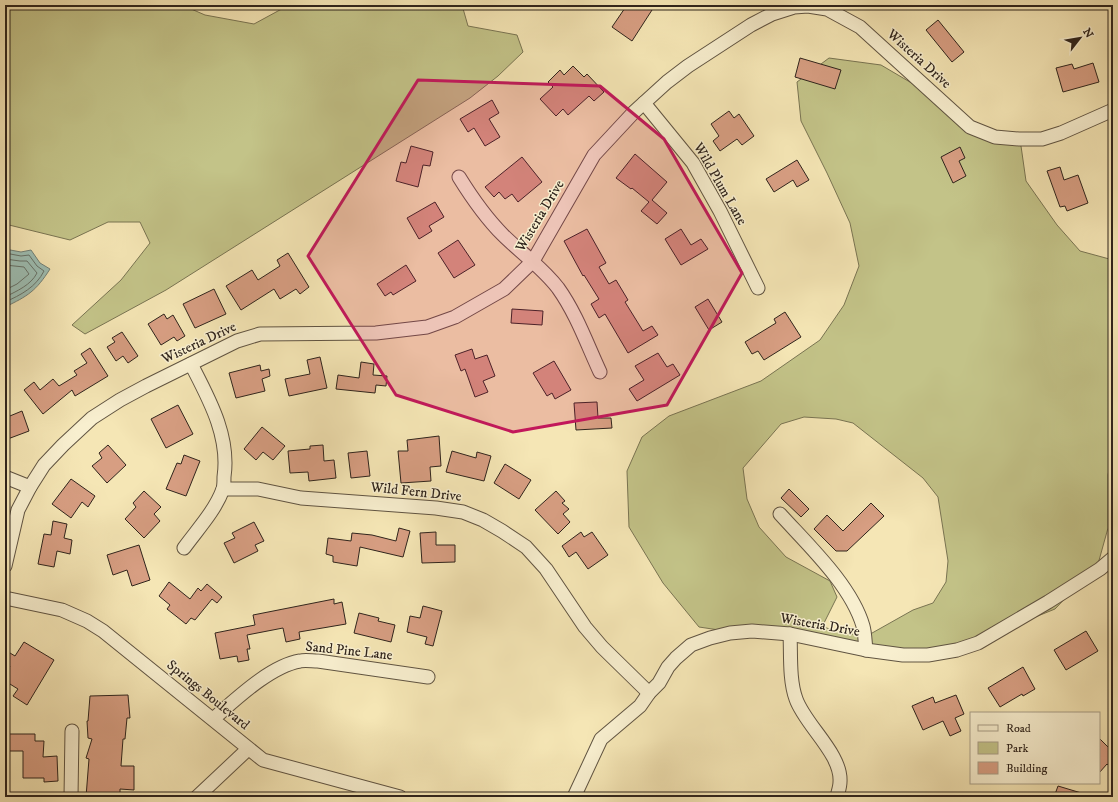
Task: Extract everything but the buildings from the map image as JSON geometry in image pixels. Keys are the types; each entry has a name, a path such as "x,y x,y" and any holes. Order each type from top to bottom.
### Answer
{"street":[{"name":"Wisteria Drive","path":"5,566 18,510 30,487 49,460 92,418 146,386 236,341 260,334 376,333 427,327 455,317 485,301 504,289 533,261 594,155 644,103 667,82 688,66 751,25 772,14 808,6 827,9 860,27 970,127 995,137 1042,139 1061,133 1113,110"},
{"name":"Wild Plum Lane","path":"644,103 693,163 720,211 758,288"},
{"path":"459,177 478,207 504,236 533,261 558,288 571,308 600,372"},
{"path":"184,548 211,510 223,489 226,467 223,441 214,409 191,364"},
{"path":"5,477 30,487"},
{"name":"Wild Fern Drive","path":"223,489 258,489 301,498 436,508 463,512 483,520 526,548 546,568 585,627 602,647 649,693"},
{"path":"780,514 836,577 852,601 863,626 866,650"},
{"name":"Wisteria Drive","path":"574,797 601,739 640,706 649,693 659,683 672,662 691,645 730,633 752,631 790,634 866,650 903,655 928,655 957,650 978,642 1048,602 1113,558"},
{"name":"Springs Boulevard","path":"5,598 62,610 87,621 102,631 263,760 400,797"},
{"path":"790,634 793,686 796,699 802,711 836,761 840,781 837,797"},
{"name":"Sand Pine Lane","path":"213,719 245,690 286,665 300,661 318,661 428,677"},
{"path":"71,797 72,731"},
{"path":"197,797 248,749"}],"highlighted area":[{"path":"418,80 600,86 664,139 742,273 667,405 513,432 396,395 308,256"}],"green space":[{"path":"5,5 182,5 205,15 254,24 289,5 462,5 468,26 517,35 523,52 498,76 470,98 166,290 85,334 72,325 121,280 150,243 140,222 108,222 70,240 5,224"},
{"path":"829,58 881,65 932,95 985,134 1021,146 1026,181 1057,225 1080,251 1113,260 1113,448 1108,475 1108,528 1098,564 1055,609 959,648 919,660 699,627 663,583 629,527 627,471 642,437 669,416 761,381 820,340 844,305 859,266 850,223 801,121 797,82","holes":["804,417 836,419 853,423 923,478 938,497 948,561 946,582 933,603 913,610 865,637 822,627 837,597 830,581 786,557 759,527 747,499 743,468 781,424"]},
{"path":"1109,119 1113,119 1113,161 1112,159"}],"water":[{"path":"5,249 21,252 31,250 40,263 50,269 36,288 20,300 5,307"}]}
